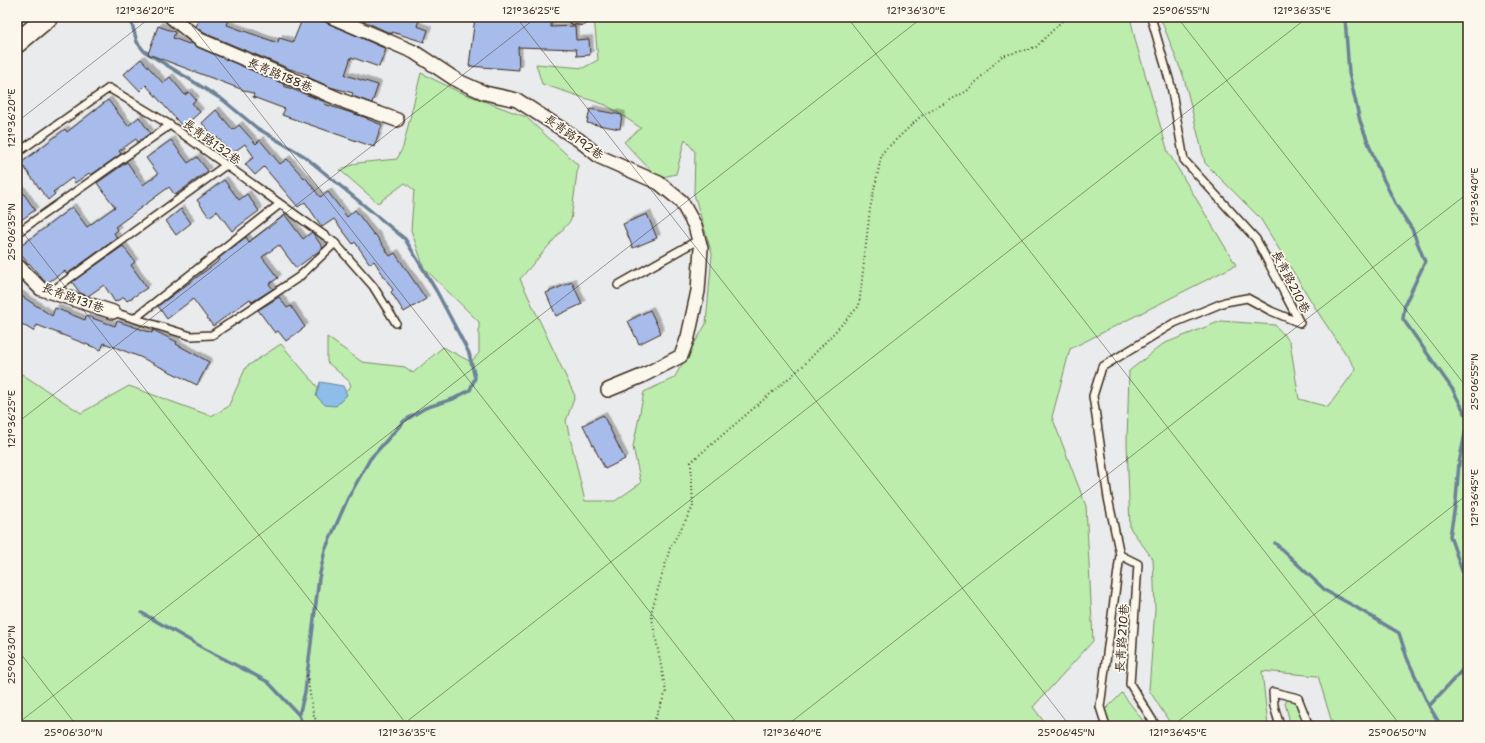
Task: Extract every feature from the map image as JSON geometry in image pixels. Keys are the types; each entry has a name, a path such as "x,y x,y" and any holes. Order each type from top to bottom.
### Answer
{"street":[{"path":"17,43 48,17"},
{"name":"長青路188巷","path":"171,17 200,40 320,92 397,120"},
{"name":"長青路192巷","path":"332,17 414,52 458,81 485,94 517,100 573,136 600,157 659,183 681,201 695,226 700,248 698,291 688,337 681,356 642,376 608,390"},
{"name":"長青路131巷","path":"17,265 41,289 52,291 113,312"}],"lane":[{"name":"長青路210巷","path":"1106,726 1100,707 1120,555 1108,498 1093,396 1102,367 1174,323 1225,302 1247,298 1271,311 1300,323 1256,238 1184,160 1171,86 1151,17"},
{"path":"17,153 109,88 170,125"},
{"name":"長青路132巷","path":"17,233 170,125 335,243 374,286 396,323"},
{"path":"52,291 226,165"},
{"path":"135,318 280,204"},
{"path":"618,285 698,240"},
{"path":"113,312 192,336 212,335 299,277 335,243"},
{"name":"長青路210巷","path":"1120,555 1138,564 1130,684 1156,726"},
{"path":"1280,726 1274,706 1273,692 1298,698 1309,726"}],"path":[{"path":"652,726 666,692 651,613 670,548 693,507 691,462 804,365 858,306 870,209 882,153 921,116 967,91 1002,56 1036,47 1066,17"},
{"path":"307,674 313,713 318,726"}],"green space":[{"path":"594,17 1130,17 1136,43 1168,152 1236,265 1070,349 1052,417 1086,506 1093,641 1033,707 1047,726 17,726 17,371 81,413 129,386 211,416 228,407 246,367 281,344 332,404 351,386 349,381 327,362 327,337 362,362 405,367 413,373 443,347 471,362 479,353 479,322 424,268 411,230 414,190 405,183 378,203 340,170 357,163 397,159 403,147 421,73 457,91 526,117 578,165 571,220 520,279 575,396 566,421 585,501 615,501 641,483 633,447 644,392 674,378 706,324 712,254 694,194 695,152 685,139 676,174 658,178 624,142 641,128 606,105 542,84 536,64 583,68 598,60"},
{"path":"1160,17 1468,17 1468,726 1333,726 1318,676 1262,671 1268,726 1172,726 1149,690 1155,609 1153,559 1130,528 1127,442 1129,371 1163,344 1221,321 1275,325 1290,342 1299,399 1328,407 1356,369 1321,317 1260,218 1205,163 1184,78"},
{"path":"1122,693 1147,726 1111,726 1105,710"},
{"path":"1294,693 1309,726 1291,726 1285,703"}],"water":[{"path":"320,382 343,386 347,395 336,406 325,405 316,396"}],"building":[{"path":"200,17 230,17 227,25 278,43 279,38 293,42 303,17 314,17 386,49 379,67 351,57 345,75 378,85 372,103 352,96 353,93 330,87 308,77 309,75 290,69 204,33 196,27"},
{"path":"355,17 420,17 417,26 428,30 424,42 392,32 392,34"},
{"path":"475,17 540,17 540,20 551,20 551,27 575,26 576,40 589,39 590,55 577,56 576,49 518,47 519,70 469,66"},
{"path":"158,26 175,32 173,38 189,44 190,42 197,47 284,84 284,86 325,102 324,104 367,118 382,125 374,147 282,115 285,109 253,97 254,94 148,54"},
{"path":"141,59 163,83 170,77 185,95 189,92 196,100 192,103 200,112 183,127 146,85 140,91 124,74"},
{"path":"108,100 128,126 139,117 150,133 138,142 136,139 119,151 121,154 91,175 89,173 75,183 72,178 53,192 55,194 48,200 21,163 65,129 67,132"},
{"path":"590,109 622,115 620,129 587,123"},
{"path":"216,110 233,130 239,125 256,144 260,140 280,164 287,159 304,178 305,177 320,197 328,192 347,217 355,210 374,235 375,234 390,256 395,253 426,299 404,312 391,292 393,290 374,261 370,264 355,242 353,244 334,219 322,227 305,202 298,207 264,167 255,175 245,164 254,157 245,144 231,154 217,137 215,138 202,123"},
{"path":"171,140 188,163 197,157 208,171 175,195 169,187 115,227 118,230 114,233 117,238 67,274 65,271 47,283 45,282 29,263 28,264 17,249 72,207 87,227 115,207 97,183 127,162 143,185 158,174 146,158"},
{"path":"224,180 239,200 247,194 259,211 232,231 217,211 209,217 197,200"},
{"path":"17,184 35,210 17,223"},
{"path":"181,209 191,223 176,235 166,221"},
{"path":"647,214 657,238 633,248 623,224"},
{"path":"285,215 303,239 312,232 323,248 296,268 279,245 262,257 278,278 269,284 273,289 252,302 250,299 213,326 193,299 167,319 158,306 220,260 219,258 246,237 249,242"},
{"path":"123,246 135,262 131,265 147,288 127,301 124,297 115,302 104,285 88,296 80,293 72,282"},
{"path":"572,282 582,304 556,316 546,293"},
{"path":"17,293 52,316 55,308 85,320 86,316 115,326 117,321 152,333 153,330 177,342 176,344 209,362 197,385 140,357 104,343 101,350 37,325 33,331 17,321"},
{"path":"279,297 287,308 291,306 305,327 286,341 278,331 275,333 258,310"},
{"path":"650,310 661,333 639,344 628,321"},
{"path":"603,415 625,459 605,469 583,425"}],"waterway":[{"path":"130,17 137,42 144,51 223,100 257,128 304,156 405,239 437,292 469,353 475,378 470,390 453,399 425,408 404,421 370,459 348,498 325,550 319,578 305,692 299,715 303,726"},
{"path":"1345,17 1349,73 1360,121 1378,168 1396,205 1412,229 1425,262 1405,304 1403,319 1453,390 1468,419 1459,463 1456,500 1450,536 1468,588"},
{"path":"1275,543 1326,591 1399,633 1407,658 1429,706"},
{"path":"142,613 205,649 268,682 299,715"},
{"path":"1441,726 1429,706 1466,666 1468,661"}]}
